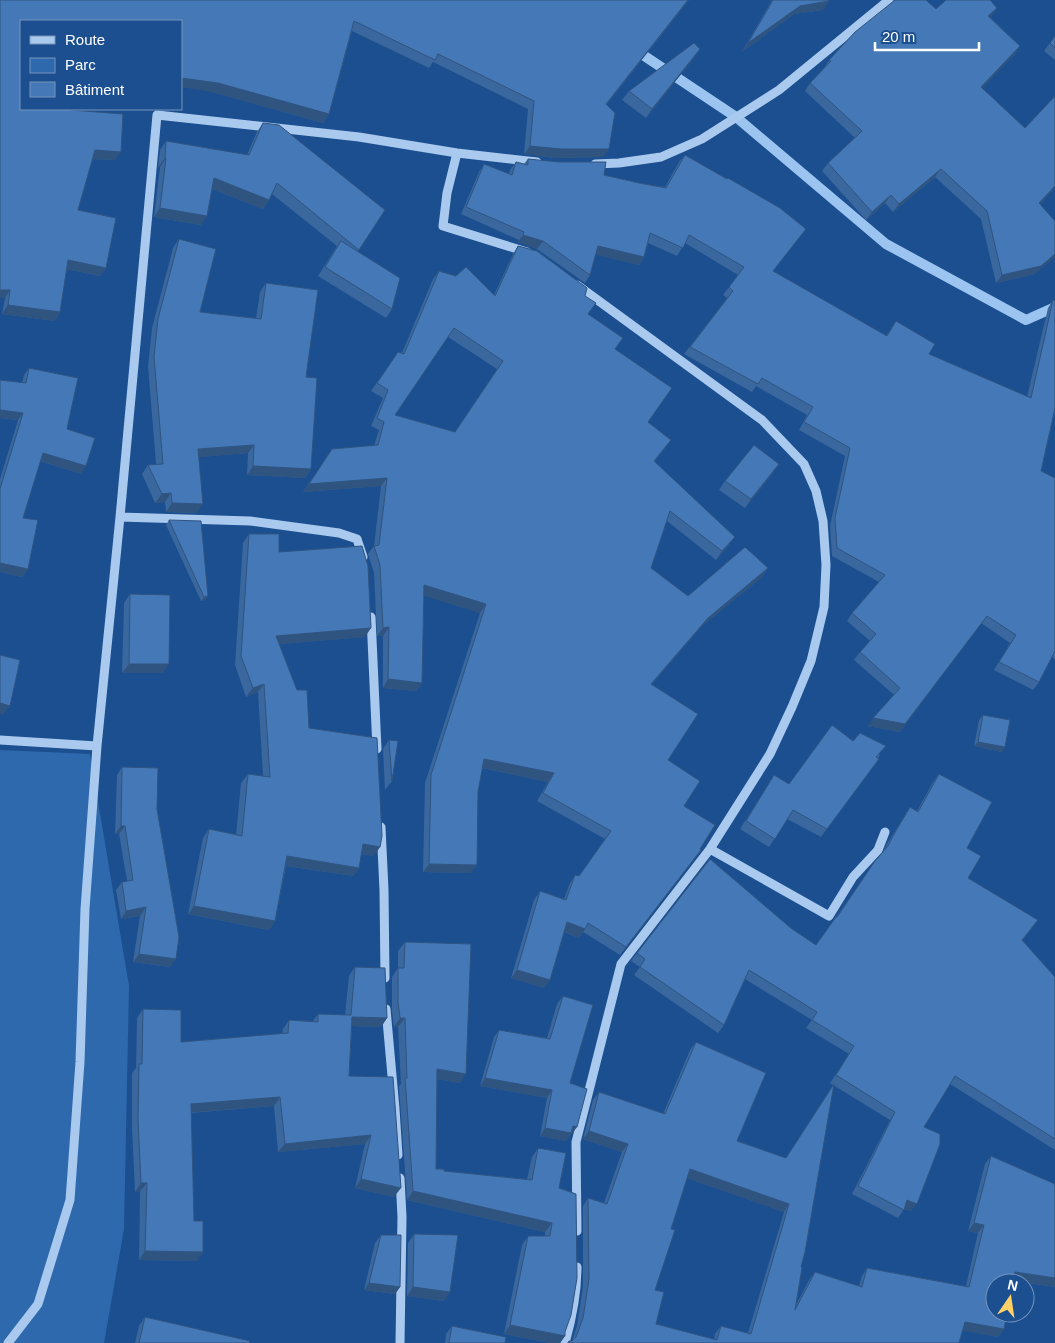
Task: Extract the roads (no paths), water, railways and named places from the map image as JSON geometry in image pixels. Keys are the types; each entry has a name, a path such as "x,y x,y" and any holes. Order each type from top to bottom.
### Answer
{"street":[{"path":"582,164 619,163 661,157 702,139 779,90 889,0"},
{"path":"8,1343 38,1304 70,1200 80,1062 84,909 97,746 157,115 359,137 457,153 545,163"},
{"path":"457,153 447,193 443,226 534,254"},
{"path":"573,282 762,420 804,464 816,491 823,521 826,565 824,607 811,661 770,754 710,849 621,964 576,1142 577,1239"},
{"path":"120,517 250,521 339,533 357,539 366,566"},
{"path":"370,610 377,760"},
{"path":"0,740 97,746"},
{"path":"380,820 384,890 385,983"},
{"path":"710,849 829,916 853,877 878,850 885,832"},
{"path":"386,1002 396,1109 402,1217 400,1343"},
{"path":"565,1343 571,1325 577,1287 577,1258"}],"waterway":[{"path":"634,49 736,117 886,244 1026,320 1055,307"}]}
